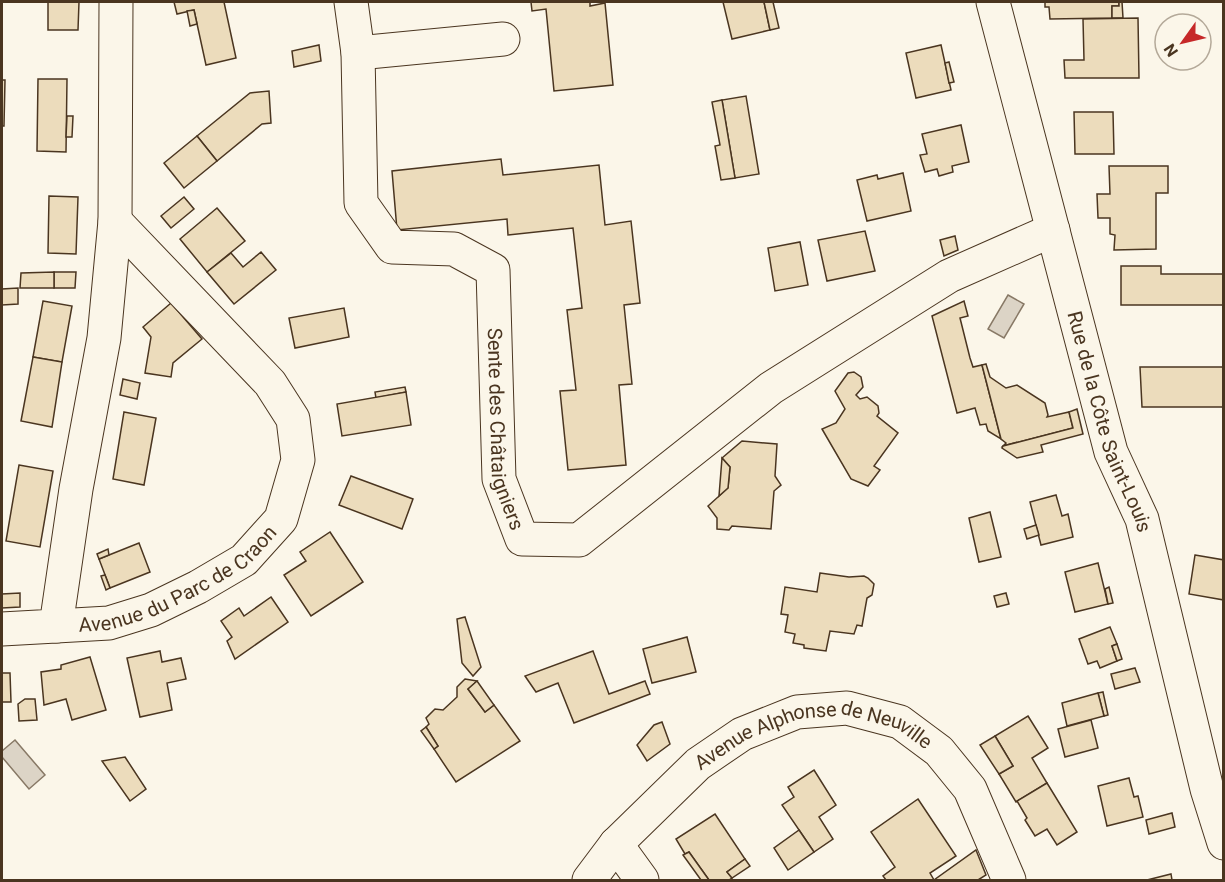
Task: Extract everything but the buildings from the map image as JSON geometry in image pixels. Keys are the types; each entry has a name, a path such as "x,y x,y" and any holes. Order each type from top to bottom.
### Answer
{"street":[{"name":"Avenue du Parc de Craon","path":"56,626 76,489 104,338 115,221 116,2"},
{"name":"Sente des Châtaigniers","path":"351,2 358,53 361,203 392,247 454,249 493,270 500,479 522,539 579,540 771,388 949,276 1053,230"},
{"name":"Rue de la Côte Saint-Louis","path":"993,2 1111,452 1142,519 1207,789 1224,843"},
{"path":"358,53 502,39"},
{"name":"Avenue du Parc de Craon","path":"2,629 110,623 151,610 198,587 244,560 281,519 298,460 293,419 270,383 115,221"},
{"name":"Avenue Alphonse de Neuville","path":"590,880 616,844 698,764 742,734 797,712 847,708 900,722 939,751 970,789 1009,880"},
{"path":"616,844 642,880"}],"shaded area":[{"path":"1008,295 1024,304 1004,338 988,329"},
{"path":"15,740 45,775 29,789 2,757 2,751"}]}
